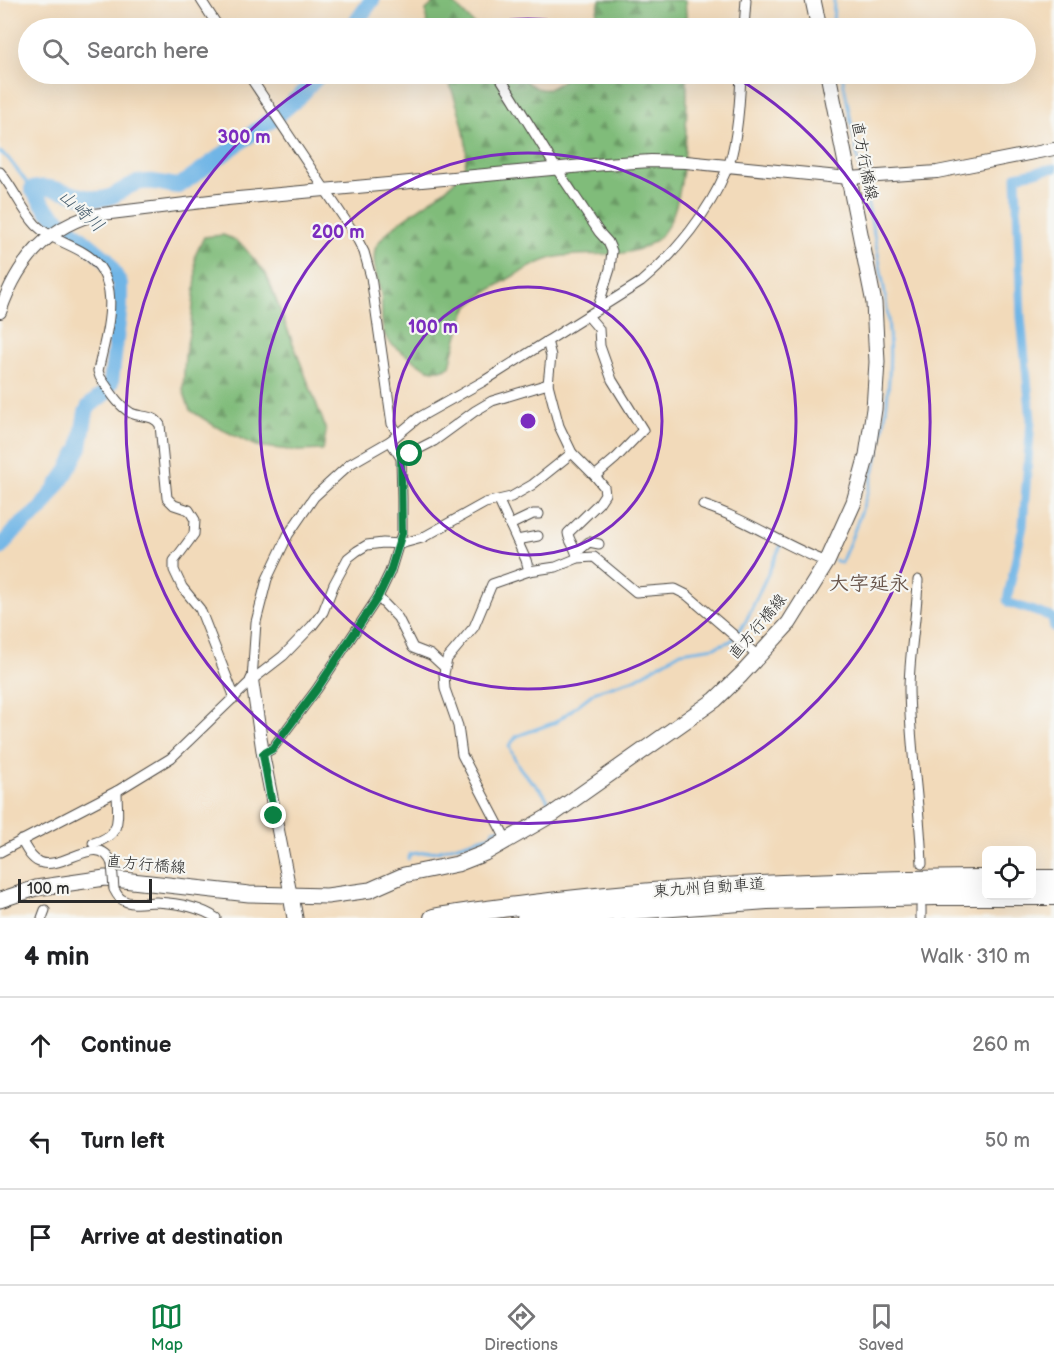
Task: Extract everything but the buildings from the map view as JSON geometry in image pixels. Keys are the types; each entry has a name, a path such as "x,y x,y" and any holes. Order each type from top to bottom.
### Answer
{"highway":[{"name":"東九州自動車道","path":"433,918 640,893 776,884 982,879"},
{"path":"1036,879 1054,879"},
{"name":"東九州自動車道","path":"526,918 767,900 1054,896"}],"main road":[{"path":"813,0 817,18"},
{"name":"直方行橋線","path":"0,900 36,888 105,878 249,894 327,896 370,890 404,875 457,864 485,853 553,814 715,700 759,657 789,622 827,562 854,502 867,455 874,409 877,362 874,303 830,84"},
{"path":"291,896 296,918"}],"street":[{"path":"201,0 213,18"},
{"path":"745,18 746,0"},
{"path":"255,84 354,233 368,263 392,424 398,434"},
{"path":"504,84 556,168 612,251 610,269 597,310"},
{"path":"291,896 263,754 252,680 256,622 260,601 267,579 288,535 314,497 350,464 390,441 418,418 445,404 641,282 679,246 715,194 728,167 737,122 740,84"},
{"path":"0,312 15,275 29,255 51,235 69,224 94,214 556,168 651,161 686,162 849,178 937,172 1054,149"},
{"path":"0,172 11,185 35,224 91,257 104,273 109,294 109,324 98,371 126,410 134,415 153,417 158,420 167,498 174,505 189,510 195,520 194,534 174,561 174,570 182,587 200,609 234,698"},
{"path":"588,316 599,329 602,353 612,380 643,430 595,476"},
{"path":"547,341 550,356 548,384 559,426 572,453 595,476 604,488 605,494 599,503 569,530 569,539 577,555"},
{"path":"401,458 434,441 492,401 548,384"},
{"path":"263,754 272,749 306,704 378,597 390,572 402,533 401,458 390,441"},
{"path":"0,852 117,791 171,758 252,680 283,656 312,626 323,612 348,558 367,545 400,544 422,538 486,503 511,497 532,485 572,453"},
{"path":"498,501 529,571"},
{"path":"703,505 745,521 827,562"},
{"path":"510,525 533,514 539,514"},
{"path":"517,540 538,536"},
{"path":"507,841 462,755 458,726 445,689 444,667 452,652 474,627 492,584 529,571 556,567 577,555 590,542 599,544"},
{"path":"577,555 599,559 636,592 675,590 682,592 759,657"},
{"path":"918,580 917,615 909,686 922,864"},
{"path":"378,597 398,618 413,648 430,655 444,667"},
{"path":"93,843 105,840 112,835 116,827 117,791"},
{"path":"21,840 30,855 41,863 51,864 89,850 99,850 112,864 114,889 123,900 132,903 157,902 193,908 208,912 216,918"},
{"path":"921,907 921,918"}],"green space":[{"path":"600,0 685,0 686,18 595,18"},
{"path":"436,1 452,2 468,18 426,18 426,10"},
{"path":"450,84 530,84 537,88 550,89 558,84 687,84 686,134 681,181 671,220 662,234 651,243 626,253 557,257 536,264 509,278 467,309 450,366 434,370 424,367 398,349 385,335 374,256 376,246 393,227 440,194 459,176 464,167 466,146 458,107"},
{"path":"223,235 243,246 266,274 323,421 326,432 323,450 298,451 256,446 215,426 190,410 183,390 185,355 196,278 195,256 204,237"}],"waterway":[{"name":"山崎川","path":"359,18 372,0"},
{"path":"833,18 834,0"},
{"name":"山崎川","path":"0,548 14,531 40,510 66,473 80,447 86,412 89,406 105,393 111,382 120,306 120,284 106,259 47,210 32,189 57,189 98,199 109,197 143,182 179,186 274,118 311,84"},
{"path":"844,84 861,175"},
{"path":"0,152 8,158 32,189"},
{"path":"1054,168 1016,176 1021,317 1031,420 1023,526 1007,600 1009,603 1052,617 1054,628"},
{"path":"835,560 841,563 864,503 881,443 889,381 890,349 886,300 863,181"},
{"path":"550,810 544,794 518,766 513,756 509,746 517,736 556,722 596,691 635,679 681,652 715,647 731,641 745,623 782,543"},
{"path":"408,859 410,854 437,851 492,835 493,830 523,824"}],"district":[{"name":"大字延永","path":"869,584"}],"route":[{"path":"274,816 263,754 272,749 317,689 378,597 400,544 402,533 401,458 410,454"}]}
